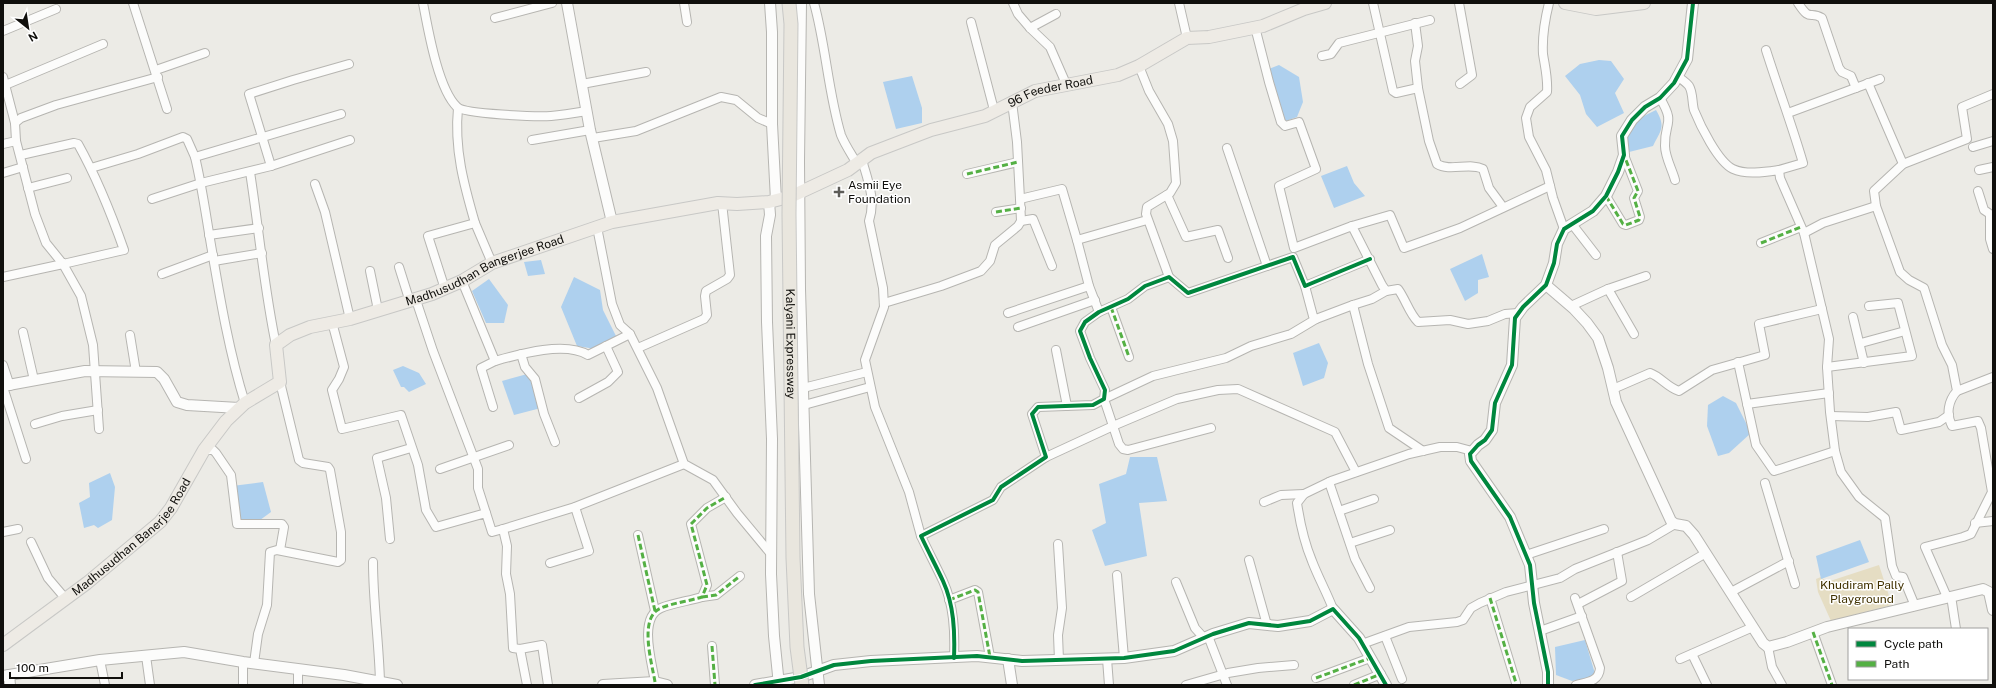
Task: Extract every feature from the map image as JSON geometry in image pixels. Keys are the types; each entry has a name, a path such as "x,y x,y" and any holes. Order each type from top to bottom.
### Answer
{"highway":[{"name":"Kalyani Expressway","path":"789,3 791,24 789,214 793,558 797,647 802,681"}],"main road":[{"path":"1564,3 1596,9 1644,3"},
{"name":"96 Feeder Road","path":"776,200 799,192 860,162 871,153 909,138 985,116 994,110 1035,91 1118,75 1139,66 1186,38 1209,37 1255,27 1319,4"},
{"name":"Madhusudhan Bangerjee Road","path":"276,345 301,330 350,319 413,301 462,281 492,263 612,222 722,203 776,200"},
{"path":"242,406 280,382 276,345"},
{"name":"Madhusudhan Banerjee Road","path":"3,645 87,583 160,522 171,508 204,450 219,430 242,406"}],"street":[{"path":"133,3 157,73 167,109"},
{"path":"423,3 437,62 448,96 458,108 475,112 528,116 550,116 587,111"},
{"path":"495,18 552,3"},
{"path":"567,3 587,111 612,222"},
{"path":"684,3 687,22"},
{"path":"770,3 772,32 772,124 776,200 770,216 766,236 767,322 772,439 774,636 778,683"},
{"path":"801,3 799,192 803,388 809,594 816,670 819,685"},
{"path":"814,3 820,23 840,130 860,162 872,191 869,221 882,288 884,307 864,360 875,407 909,492 921,536 944,582 955,632 954,658"},
{"path":"1013,3 1018,14 1050,47 1067,86"},
{"path":"1179,3 1186,38"},
{"path":"1373,3 1393,91 1396,93 1418,88"},
{"path":"1459,3 1472,75 1460,84"},
{"path":"1549,3 1545,19 1543,52 1548,82 1547,92 1530,108 1526,118 1529,137 1546,170 1550,186 1568,227 1596,255"},
{"path":"1606,196 1623,224 1626,225 1639,220 1640,217 1634,198 1638,191 1624,155 1622,136 1632,120 1645,107 1660,98 1674,83 1687,59 1693,3"},
{"path":"1798,3 1805,13 1810,16 1818,15 1822,18 1839,68 1842,72 1851,76 1856,88"},
{"path":"3,31 56,9"},
{"path":"1030,28 1056,14"},
{"path":"1322,56 1331,54 1339,43 1430,20"},
{"path":"970,22 994,110"},
{"path":"1415,23 1418,46 1415,61 1418,88 1429,141 1437,164 1459,167 1479,167 1483,169 1489,188 1503,207"},
{"path":"1255,27 1268,82 1281,122 1285,126 1299,122 1316,169 1279,186 1294,248 1352,226 1390,215 1404,248 1460,228 1550,186"},
{"path":"99,429 93,345 81,296 63,264 46,243 35,214 16,141 15,123 4,83 103,44"},
{"path":"1677,76 1689,87 1693,108 1702,131 1725,163 1733,169 1750,172 1762,173 1779,170 1802,163 1788,113 1777,86 1766,50"},
{"path":"15,123 21,118 56,105 157,73 205,53"},
{"path":"271,166 264,137 249,94 349,64"},
{"path":"1139,66 1149,91 1168,124 1173,141 1176,183 1170,193 1147,206 1147,220 1169,277 1188,293 1293,257 1316,319"},
{"path":"582,84 646,72"},
{"path":"1788,113 1880,79"},
{"path":"1868,83 1903,164"},
{"path":"1957,391 1952,365 1942,344 1924,288 1909,280 1900,272 1876,206 1874,190 1903,164 1967,139 1962,107 1993,94"},
{"path":"532,140 636,131 721,97 736,100 758,118 772,124"},
{"path":"1660,98 1668,111 1669,117 1665,151 1675,180"},
{"path":"884,303 941,286 981,271 990,261 995,245 1018,226 1021,221 1021,208 1012,102"},
{"path":"458,108 457,139 459,163 475,224 492,263"},
{"path":"195,157 341,114"},
{"path":"5,386 63,374 96,371 157,372 164,379 177,402 187,405 242,406 213,258 201,183 195,157 187,138 183,137 138,154 91,168"},
{"path":"152,198 201,183 271,166 350,140"},
{"path":"3,144 16,141"},
{"path":"1973,147 1993,141"},
{"path":"3,278 124,250 107,204 91,168 76,144 20,155"},
{"path":"1227,148 1267,266"},
{"path":"1548,685 1548,672 1532,586 1530,565 1510,517 1471,461 1472,452 1485,440 1492,430 1495,403 1512,365 1515,318 1523,307 1546,285 1554,263 1557,244 1568,227 1593,211 1606,196 1618,172 1624,155"},
{"path":"967,174 1018,162"},
{"path":"3,173 23,167"},
{"path":"1979,170 1993,167"},
{"path":"1779,170 1780,178 1803,230 1829,339 1827,367 1831,416 1835,451 1841,472 1859,497 1886,518 1892,566 1896,576 1903,577 1915,606"},
{"path":"250,172 259,228 267,302 276,345"},
{"path":"28,188 67,178"},
{"path":"315,184 325,212 350,319"},
{"path":"1020,199 1062,189 1089,286 1099,312"},
{"path":"1978,191 1984,210 1991,215 1990,238 1993,249"},
{"path":"1167,195 1186,237 1218,230 1228,258"},
{"path":"638,348 704,319 707,315 704,296 706,291 727,279 730,275 722,203"},
{"path":"1761,243 1876,206"},
{"path":"996,212 1021,208"},
{"path":"1021,221 1033,219 1052,266"},
{"path":"1077,240 1147,220"},
{"path":"445,289 428,236 475,224"},
{"path":"1352,226 1386,290"},
{"path":"597,227 612,304 620,324 630,334 657,388 684,464 713,480 737,514 772,554"},
{"path":"209,235 259,228"},
{"path":"162,274 213,258 262,253"},
{"path":"1305,286 1370,259"},
{"path":"399,266 474,457 478,469 478,488 492,532 503,530 575,507 684,464"},
{"path":"370,271 378,310"},
{"path":"1571,306 1608,289 1646,276"},
{"path":"1169,277 1145,286 1128,299 1099,312 1085,322 1080,332 1105,390 1104,399 1119,444 1128,450 1211,428"},
{"path":"462,281 495,361"},
{"path":"1546,285 1571,306 1587,323 1598,338 1616,402 1667,513 1675,524"},
{"path":"1008,313 1089,286"},
{"path":"1046,458 1032,414 1038,407 1092,405 1153,376 1226,358 1251,346 1291,334 1316,319 1372,299 1386,290 1398,289 1405,298 1412,316 1418,322 1450,320 1468,324 1488,321 1505,314 1518,313"},
{"path":"1608,289 1634,334"},
{"path":"1018,327 1095,300"},
{"path":"1827,367 1912,356 1898,303 1869,306"},
{"path":"1353,305 1368,364 1389,428 1423,451"},
{"path":"1111,307 1129,357"},
{"path":"1613,389 1650,373 1655,375 1672,389 1678,391 1712,370 1765,355 1759,324 1822,309"},
{"path":"1853,317 1864,363"},
{"path":"332,322 344,367 332,390 342,429 401,415 421,479 426,510 436,527 486,513"},
{"path":"1860,343 1906,331"},
{"path":"23,332 34,380"},
{"path":"493,407 481,368 495,361 521,354 572,348 588,355 630,334"},
{"path":"130,335 136,372"},
{"path":"579,398 608,382 618,372 606,346"},
{"path":"1056,350 1067,406"},
{"path":"521,354 525,367 535,379 544,414 555,442"},
{"path":"1738,362 1756,445 1774,471 1835,451"},
{"path":"3,365 5,386 26,458"},
{"path":"803,388 867,372"},
{"path":"1956,628 1949,596 1925,547 1971,534 1975,523 1992,492 1981,428 1978,421 1952,426 1949,415 1949,404 1957,391 1993,377"},
{"path":"254,663 258,634 267,605 270,552 272,550 280,550 338,562 341,560 341,532 330,470 328,467 304,463 299,460 280,382"},
{"path":"804,405 870,387"},
{"path":"921,536 993,500 1001,487 1046,458 1113,426 1177,399 1218,390 1238,389 1335,432 1356,472"},
{"path":"1747,404 1829,392"},
{"path":"35,424 62,416 98,410"},
{"path":"1831,416 1868,417 1896,412 1901,430 1939,422 1949,415"},
{"path":"440,469 509,445"},
{"path":"1264,502 1281,495 1304,494 1329,482 1409,454 1440,447 1457,447 1472,452"},
{"path":"390,539 386,498 377,458 411,448"},
{"path":"204,450 213,450 231,475 237,524 282,524 284,527 280,550"},
{"path":"1329,482 1356,560 1370,588"},
{"path":"1764,483 1795,584"},
{"path":"1304,494 1297,503 1300,523 1312,561 1333,610 1359,638 1386,685"},
{"path":"702,597 707,585 691,524 707,508 726,497"},
{"path":"1339,511 1374,499"},
{"path":"550,563 589,550 575,507"},
{"path":"1975,523 1993,521"},
{"path":"1362,644 1409,627 1457,622 1463,620 1471,608 1490,598 1506,592 1560,578 1575,569 1648,540 1675,524 1686,526 1706,553 1753,627 1768,647 1772,667 1782,685"},
{"path":"3,532 18,529"},
{"path":"1526,555 1604,529"},
{"path":"503,530 507,546 506,574 510,594 513,648 520,649 542,645 548,685"},
{"path":"1350,543 1390,530"},
{"path":"638,536 655,611"},
{"path":"31,542 48,578 65,598"},
{"path":"1058,544 1062,608 1058,635 1059,660"},
{"path":"1576,685 1594,681 1600,674 1600,668 1576,601 1622,580 1617,552"},
{"path":"1631,597 1706,553"},
{"path":"1248,560 1267,625"},
{"path":"372,562 374,603 379,642 380,682"},
{"path":"1731,592 1789,562"},
{"path":"1117,575 1124,658"},
{"path":"655,682 647,626 655,611 702,597 716,595 740,576"},
{"path":"1176,582 1195,628 1206,637 1227,685"},
{"path":"1768,647 1826,627 1915,606 1949,596 1985,589 1990,596 1993,610"},
{"path":"949,600 975,590 978,592 990,657"},
{"path":"1490,598 1514,684"},
{"path":"755,685 802,681 816,670 834,665 871,661 977,656 1008,659 1059,660 1124,658 1174,651 1206,637 1249,623 1278,626 1310,621 1333,610"},
{"path":"1540,631 1582,616"},
{"path":"1680,660 1753,627"},
{"path":"1814,632 1832,685"},
{"path":"1385,636 1402,679"},
{"path":"712,646 715,685"},
{"path":"520,649 527,685"},
{"path":"10,685 6,675 100,660 184,652 298,670 344,675 397,685"},
{"path":"1692,654 1706,685"},
{"path":"146,656 150,685"},
{"path":"1316,678 1370,658"},
{"path":"1008,659 1012,685"},
{"path":"1107,659 1110,685"},
{"path":"100,660 105,685"},
{"path":"243,662 243,685"},
{"path":"1186,685 1223,674 1258,668 1294,665"},
{"path":"298,670 298,685"},
{"path":"1354,685 1381,674"},
{"path":"602,685 655,682 666,685"}],"green space":[{"name":"Khudiram Pally Playground","path":"1879,565 1892,605 1831,621 1818,592 1816,579 1821,577 1827,582"}],"water":[{"path":"1599,60 1611,61 1624,79 1615,93 1624,113 1597,127 1586,114 1580,95 1565,76 1580,64"},
{"path":"1279,65 1299,77 1303,102 1297,117 1286,121 1280,117 1263,71"},
{"path":"912,76 922,108 922,123 896,129 883,82"},
{"path":"1656,110 1662,125 1653,146 1629,152 1626,144 1626,137 1631,125 1642,117"},
{"path":"1347,166 1354,183 1365,196 1334,208 1321,176"},
{"path":"1482,254 1489,277 1478,280 1478,293 1465,301 1450,269"},
{"path":"541,260 545,274 528,276 524,262"},
{"path":"574,277 600,290 603,310 618,340 601,350 577,346 561,307"},
{"path":"489,279 508,305 504,323 486,323 472,291"},
{"path":"1319,343 1328,363 1324,378 1303,386 1293,353"},
{"path":"403,366 419,373 426,384 409,392 404,387 401,387 393,370"},
{"path":"531,373 541,408 514,415 502,381"},
{"path":"1723,396 1736,403 1751,433 1729,453 1718,456 1707,426 1708,405"},
{"path":"1130,457 1157,457 1167,501 1139,503 1147,556 1105,566 1092,530 1106,523 1099,484 1126,474"},
{"path":"110,473 115,487 112,520 98,528 94,525 84,528 79,503 90,497 89,483"},
{"path":"263,482 271,512 256,523 236,523 232,486"},
{"path":"1860,540 1869,562 1821,579 1816,556"},
{"path":"1585,640 1596,677 1572,681 1556,675 1555,647"}],"marked path":[{"path":"1606,196 1623,224 1626,225 1639,220 1640,217 1634,198 1638,191 1624,155"},
{"path":"967,174 1018,162"},
{"path":"996,212 1021,208"},
{"path":"1761,243 1801,227"},
{"path":"1111,307 1129,357"},
{"path":"655,682 648,641 650,621 654,613 661,608 702,597 707,585 691,524 707,508 726,497"},
{"path":"638,535 655,611"},
{"path":"702,597 716,595 740,576"},
{"path":"949,600 975,590 978,592 990,657"},
{"path":"1490,598 1516,683"},
{"path":"1813,632 1832,685"},
{"path":"712,646 715,685"},
{"path":"1316,678 1370,658"},
{"path":"1354,685 1381,674"}],"cycle path":[{"path":"1548,685 1548,672 1534,603 1530,565 1510,517 1471,461 1470,454 1485,440 1492,430 1495,403 1512,365 1515,318 1523,307 1546,285 1554,263 1557,244 1564,229 1593,211 1606,196 1618,172 1624,155 1622,136 1632,120 1645,107 1660,98 1674,83 1687,59 1693,3"},
{"path":"954,658 954,629 950,600 943,581 921,536 993,500 1001,487 1046,457 1032,414 1038,407 1093,405 1104,399 1105,390 1090,358 1080,331 1085,322 1099,312 1128,299 1145,286 1169,277 1188,293 1293,257 1305,286 1370,259"},
{"path":"755,685 801,677 834,665 871,661 977,656 1022,661 1124,658 1174,651 1213,634 1249,623 1278,626 1310,621 1333,609 1359,638 1386,685"}],"place":[{"name":"Asmii Eye Foundation","path":"839,192"}]}
